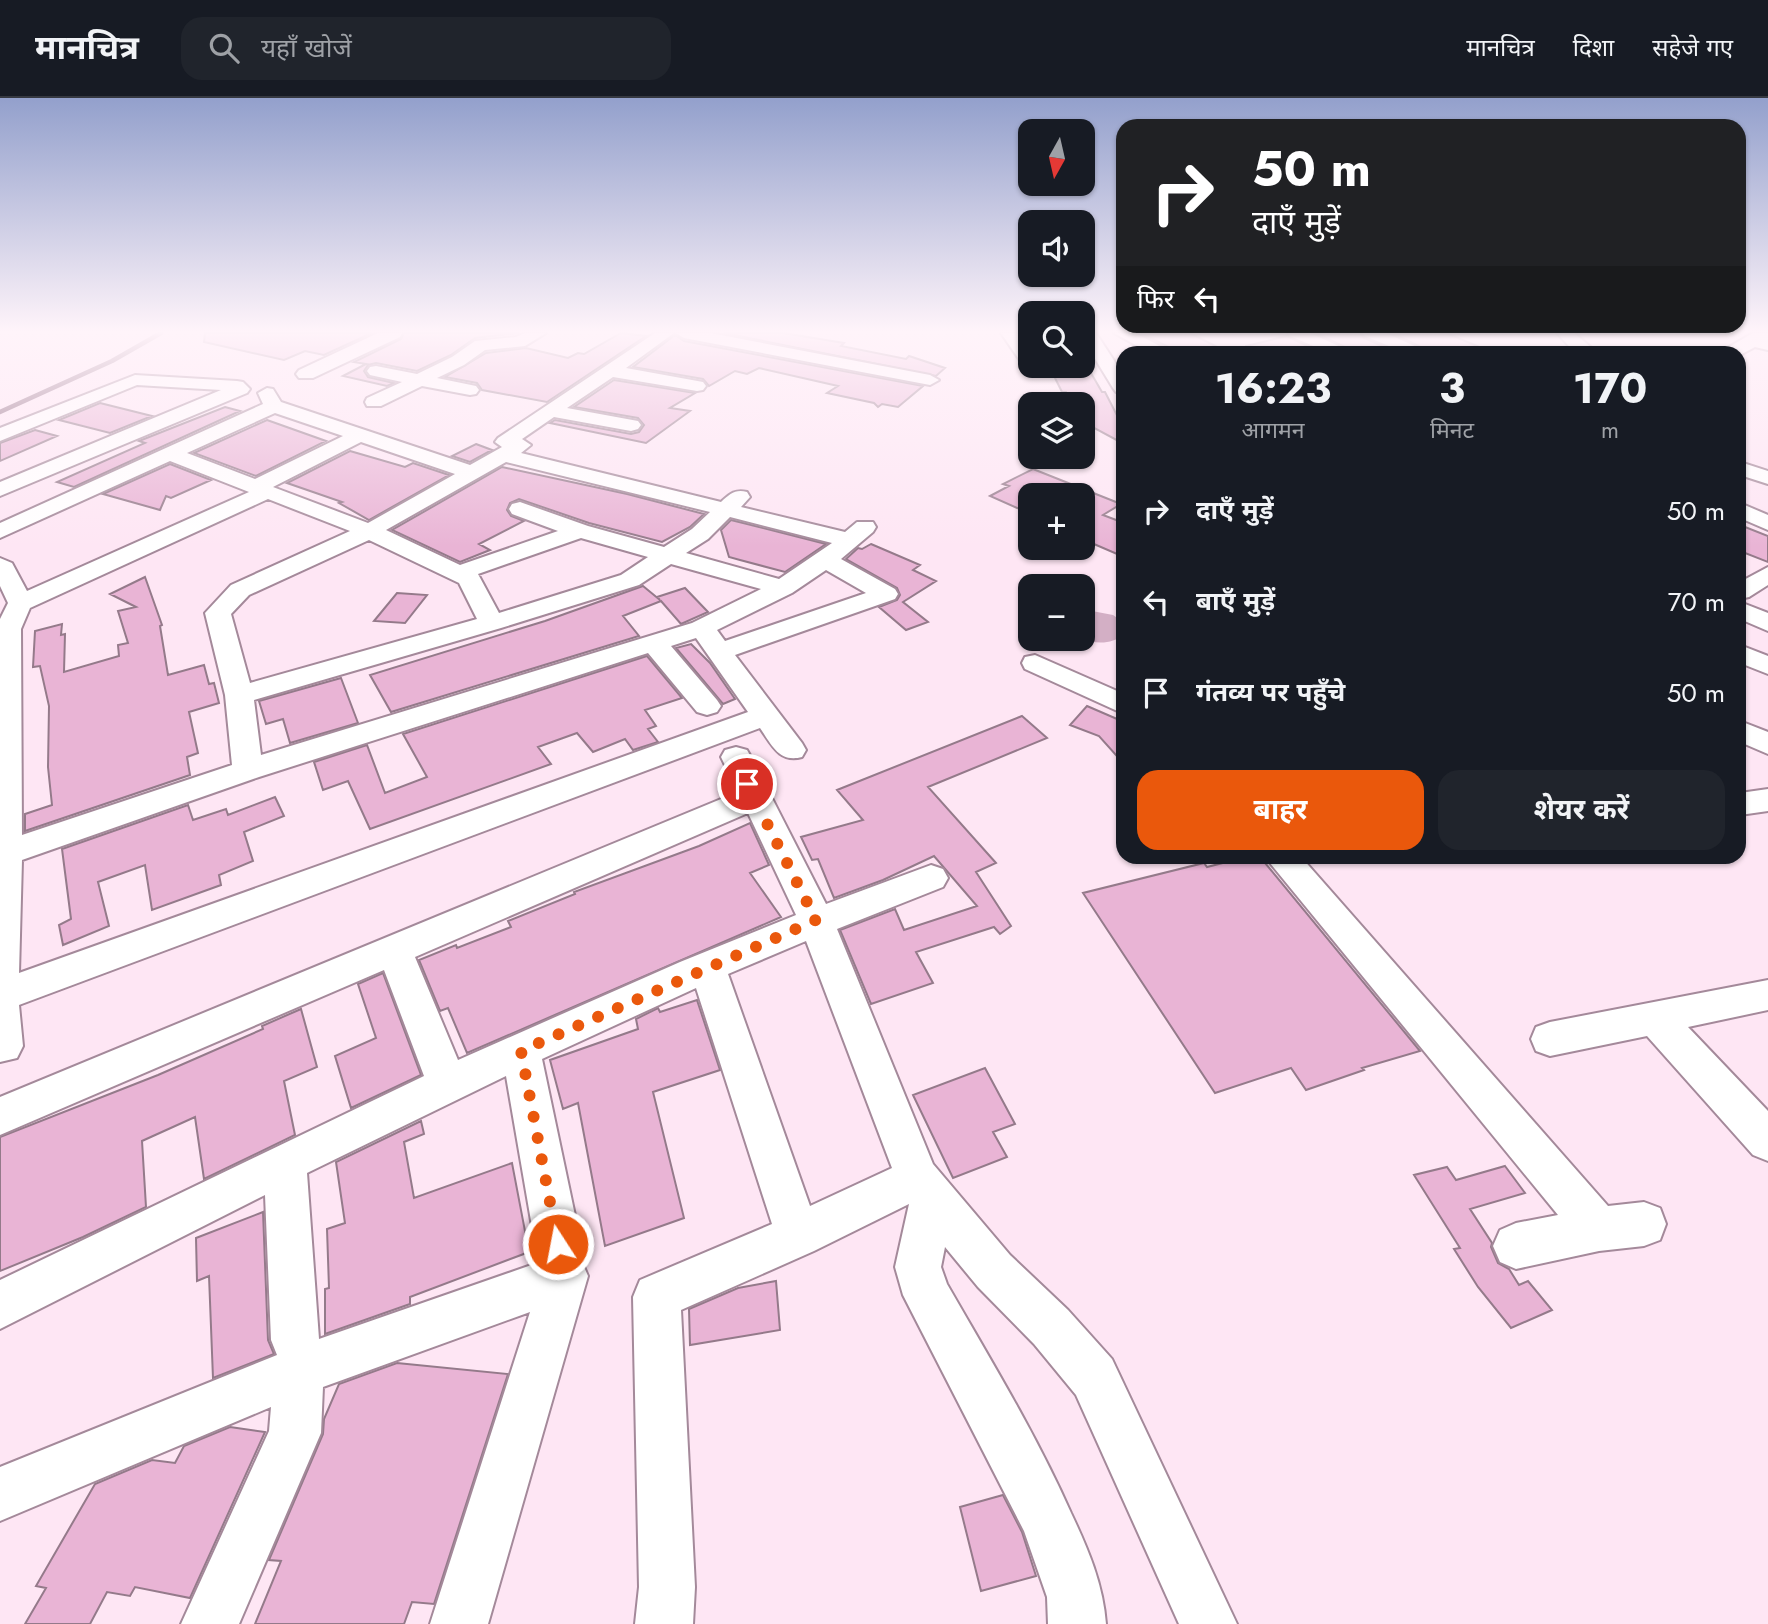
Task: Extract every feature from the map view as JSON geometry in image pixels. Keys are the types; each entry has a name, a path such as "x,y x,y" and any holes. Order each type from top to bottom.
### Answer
{"street":[{"path":"0,435 77,404"},
{"path":"0,490 201,404"},
{"path":"0,531 170,454 263,404"},
{"path":"282,404 472,474"},
{"path":"248,771 239,695 218,613 240,590 369,531 472,474 510,447 561,404"},
{"path":"550,411 631,425"},
{"path":"29,424 66,432"},
{"path":"9,621 362,434"},
{"path":"0,470 79,435 107,443"},
{"path":"510,447 857,534"},
{"path":"170,454 369,531 459,573 469,579 492,623"},
{"path":"71,458 120,476"},
{"path":"1746,470 1768,478"},
{"path":"239,695 492,623 630,580 700,534 733,503"},
{"path":"520,509 580,531 783,588"},
{"path":"1746,513 1768,523"},
{"path":"459,573 580,531"},
{"path":"3,854 248,771 701,628 783,588 825,560 857,534"},
{"path":"720,651 886,594 825,560"},
{"path":"0,565 4,568 9,621 0,996 3,1046"},
{"path":"1746,588 1768,574"},
{"path":"1746,613 1768,623"},
{"path":"701,628 791,750"},
{"path":"654,643 707,706"},
{"path":"1746,656 1768,666"},
{"path":"1035,663 1116,701"},
{"path":"0,996 764,716"},
{"path":"1746,733 1768,744"},
{"path":"736,757 816,920 925,1187 994,1271 1051,1327 1094,1377 1208,1624"},
{"path":"0,1116 754,798"},
{"path":"1746,803 1768,800"},
{"path":"1288,864 1599,1229"},
{"path":"0,1306 285,1162 521,1051 816,920 931,878"},
{"path":"394,950 447,1086"},
{"path":"708,968 798,1235"},
{"path":"1550,1039 1768,995"},
{"path":"1654,1017 1768,1141"},
{"path":"521,1051 558,1244"},
{"path":"210,1624 295,1433 297,1356 285,1162"},
{"path":"664,1624 667,1587 657,1297 798,1235 925,1187"},
{"path":"925,1187 918,1267 927,1295 1057,1539 1078,1601 1077,1624"},
{"path":"1516,1246 1599,1229 1644,1224"},
{"path":"0,1494 297,1356 565,1276 459,1624"}],"shaded area":[{"path":"1095,612 1116,617 1116,639 1095,642"}],"building":[{"path":"97,404 152,416 110,433 59,420"},
{"path":"578,404 676,404 670,408 690,411 646,443 550,423 555,420 631,434 639,432 644,425 638,418 574,407"},
{"path":"1095,404 1111,404 1116,413 1116,440 1095,428"},
{"path":"225,407 240,411 74,487 57,482 145,443 139,441"},
{"path":"267,420 326,441 256,476 194,453"},
{"path":"35,430 57,436 0,461 0,443"},
{"path":"476,444 492,450 470,462 452,456"},
{"path":"350,451 405,467 413,463 449,475 369,520 339,503 342,502 287,483"},
{"path":"170,464 211,480 171,498 166,496 160,510 103,494"},
{"path":"502,467 704,514 690,527 662,542 589,523 519,499 510,503 507,510 511,516 524,521 479,544 490,550 460,562 392,530"},
{"path":"1033,469 1068,483 1018,483 1018,508 990,496 1009,486 1003,484"},
{"path":"1095,494 1116,502 1116,507 1103,515 1116,520 1116,554 1095,544"},
{"path":"731,520 826,544 785,572 729,557 721,530"},
{"path":"1746,527 1768,536 1768,562 1746,553"},
{"path":"871,544 920,565 913,570 936,581 903,602 928,622 906,630 879,607 897,600 900,595 897,588 846,559 858,548 862,549"},
{"path":"145,577 162,625 160,626 168,675 204,665 209,684 214,683 219,703 189,712 198,753 187,757 190,775 25,831 25,814 52,805 48,767 49,706 40,666 33,667 35,631 62,624 61,635 65,634 64,672 119,656 118,645 128,643 118,611 136,607 110,594"},
{"path":"643,586 660,600 657,597 685,588 708,612 681,624 661,601 623,616 639,636 391,712 370,675 545,621"},
{"path":"397,593 427,595 405,623 374,621"},
{"path":"691,644 710,663 735,699 723,704 676,648"},
{"path":"647,656 682,698 645,710 656,726 648,729 658,742 633,750 625,739 593,752 577,733 538,747 551,764 370,829 348,781 323,790 314,762 367,745 385,793 427,777 403,734"},
{"path":"341,678 358,723 290,743 283,719 266,724 259,701"},
{"path":"1087,706 1116,719 1116,755 1099,736 1070,725"},
{"path":"1022,716 1047,738 928,787 996,863 976,872 1011,926 1000,934 994,927 916,952 933,983 871,1004 840,930 895,909 904,930 977,906 934,856 883,880 834,898 818,859 812,860 801,837 863,820 837,790"},
{"path":"275,797 284,816 244,832 253,861 219,875 221,885 152,910 145,865 98,882 109,926 63,945 59,925 71,919 62,849 188,805 193,820 226,809 228,815"},
{"path":"750,823 769,865 750,873 781,917 467,1053 448,1008 440,1011 419,960 511,927 508,921 575,894 574,892 699,846"},
{"path":"1200,864 1207,867 1219,864 1266,864 1420,1051 1362,1068 1364,1070 1306,1090 1291,1068 1215,1093 1083,893"},
{"path":"383,973 421,1075 351,1108 335,1056 376,1038 358,984"},
{"path":"697,1000 720,1070 653,1092 684,1218 605,1246 578,1103 563,1109 550,1060 638,1029 636,1019 658,1008 660,1012"},
{"path":"301,1009 317,1067 284,1081 295,1135 204,1179 195,1117 142,1141 146,1207 83,1237 0,1271 0,1137 158,1075 263,1029 262,1026"},
{"path":"985,1068 1015,1124 993,1132 1007,1157 953,1178 913,1095"},
{"path":"421,1121 424,1134 404,1142 414,1198 512,1163 529,1252 410,1297 410,1304 325,1334 325,1289 329,1288 327,1229 345,1223 336,1162"},
{"path":"1505,1166 1525,1193 1470,1209 1492,1243 1491,1247 1498,1263 1509,1269 1519,1285 1528,1281 1552,1310 1511,1328 1478,1287 1454,1249 1460,1248 1414,1175 1447,1167 1456,1180"},
{"path":"263,1212 268,1340 274,1354 213,1378 209,1276 197,1281 196,1238"},
{"path":"776,1281 780,1330 690,1345 689,1309 738,1288"},
{"path":"397,1363 508,1374 434,1604 412,1602 404,1624 255,1624 281,1561 269,1560 323,1434 324,1419 339,1384"},
{"path":"230,1427 265,1432 190,1598 135,1587 130,1596 107,1592 90,1624 25,1624 46,1588 36,1586 95,1484 152,1460 175,1463 184,1446"},
{"path":"1003,1495 1022,1532 1036,1576 981,1591 960,1507"}],"waterway":[{"path":"0,412 17,404"}],"route":[{"path":"558,1244 521,1051 816,920 747,784"}]}
